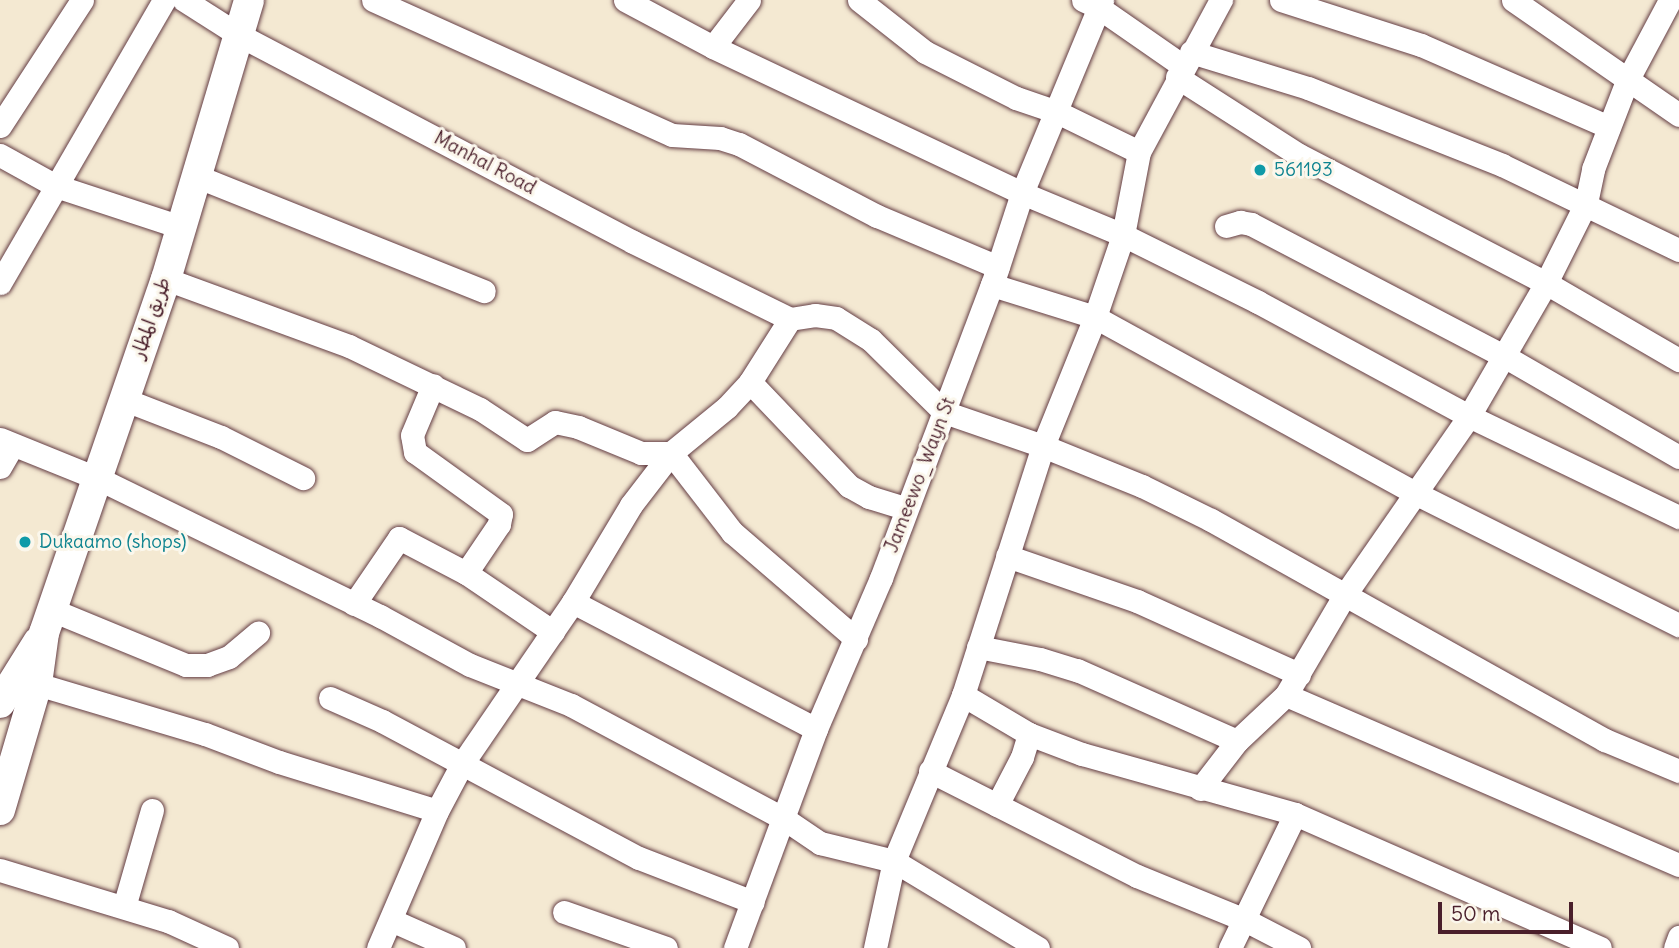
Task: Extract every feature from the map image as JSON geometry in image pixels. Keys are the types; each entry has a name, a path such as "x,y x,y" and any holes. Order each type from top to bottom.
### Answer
{"main road":[{"name":"طريق المطار","path":"0,810 37,684 48,621 166,279 249,0"},
{"name":"طريق المطار","path":"0,704 48,621"}],"street":[{"path":"0,126 82,0"},
{"path":"0,283 163,0"},
{"name":"Manhal Road","path":"184,0 239,34 633,242 790,319"},
{"path":"373,0 672,135 720,138 739,144 995,276 1095,317 1417,494 1679,625"},
{"path":"625,0 713,47 1022,193 1123,235 1258,302 1469,416 1679,517"},
{"path":"713,47 749,0"},
{"path":"859,0 925,52 1016,98 1057,112 1139,152"},
{"path":"875,948 894,861 963,695 1043,446 1095,317 1123,235 1139,152 1183,65 1221,0"},
{"path":"1281,0 1421,45 1609,127"},
{"path":"1513,0 1679,115"},
{"path":"1200,789 1237,741 1286,695 1344,596 1469,416 1546,283 1586,203 1593,169 1628,80 1669,1"},
{"path":"1094,2 1183,65 1299,155 1546,283 1679,360"},
{"name":"Jameewo_Wayn St","path":"734,948 816,729 856,639 944,412 995,276 1022,193 1057,112 1094,2"},
{"path":"1183,65 1308,88 1502,165 1586,203 1679,250"},
{"path":"0,155 57,186 181,227"},
{"path":"196,176 484,291"},
{"path":"1226,226 1240,222 1251,224 1276,240 1504,356 1679,457"},
{"path":"166,279 349,346 480,409 527,440 555,422 578,427 640,453 671,453"},
{"path":"378,948 437,811 462,764 573,602 631,505 671,453 727,407 750,382 790,319 815,315 835,318 871,340 944,412 1043,446 1142,486 1211,520 1605,740 1679,772"},
{"path":"750,382 849,486 869,497 906,508"},
{"path":"433,385 412,435 415,452 501,514 499,524 466,573"},
{"path":"123,399 221,437 303,478"},
{"path":"0,467 6,442 99,479 515,685 571,705 783,818 820,843 894,861 1038,948"},
{"path":"671,453 732,532 856,639"},
{"path":"354,604 398,538 466,573 553,632"},
{"path":"1007,556 1137,601 1299,674"},
{"path":"573,602 816,729"},
{"path":"48,621 186,665 207,665 229,657 258,633"},
{"path":"978,647 1040,659 1077,670 1237,741"},
{"path":"37,684 205,734 279,762 437,811"},
{"path":"963,695 1029,734 1082,754 1296,814 1600,948"},
{"path":"1286,695 1679,865"},
{"path":"330,698 639,858 753,902"},
{"path":"997,806 1022,757 1029,734"},
{"path":"930,771 1137,876 1244,920 1299,948"},
{"path":"124,907 152,810"},
{"path":"1230,948 1296,814"},
{"path":"0,870 168,921 217,944"},
{"path":"564,912 666,948"},
{"path":"391,920 454,948"},
{"path":"1675,948 1679,937"}],"place":[{"name":"561193","path":"1260,170"},
{"name":"Dukaamo (shops)","path":"25,542"}]}
